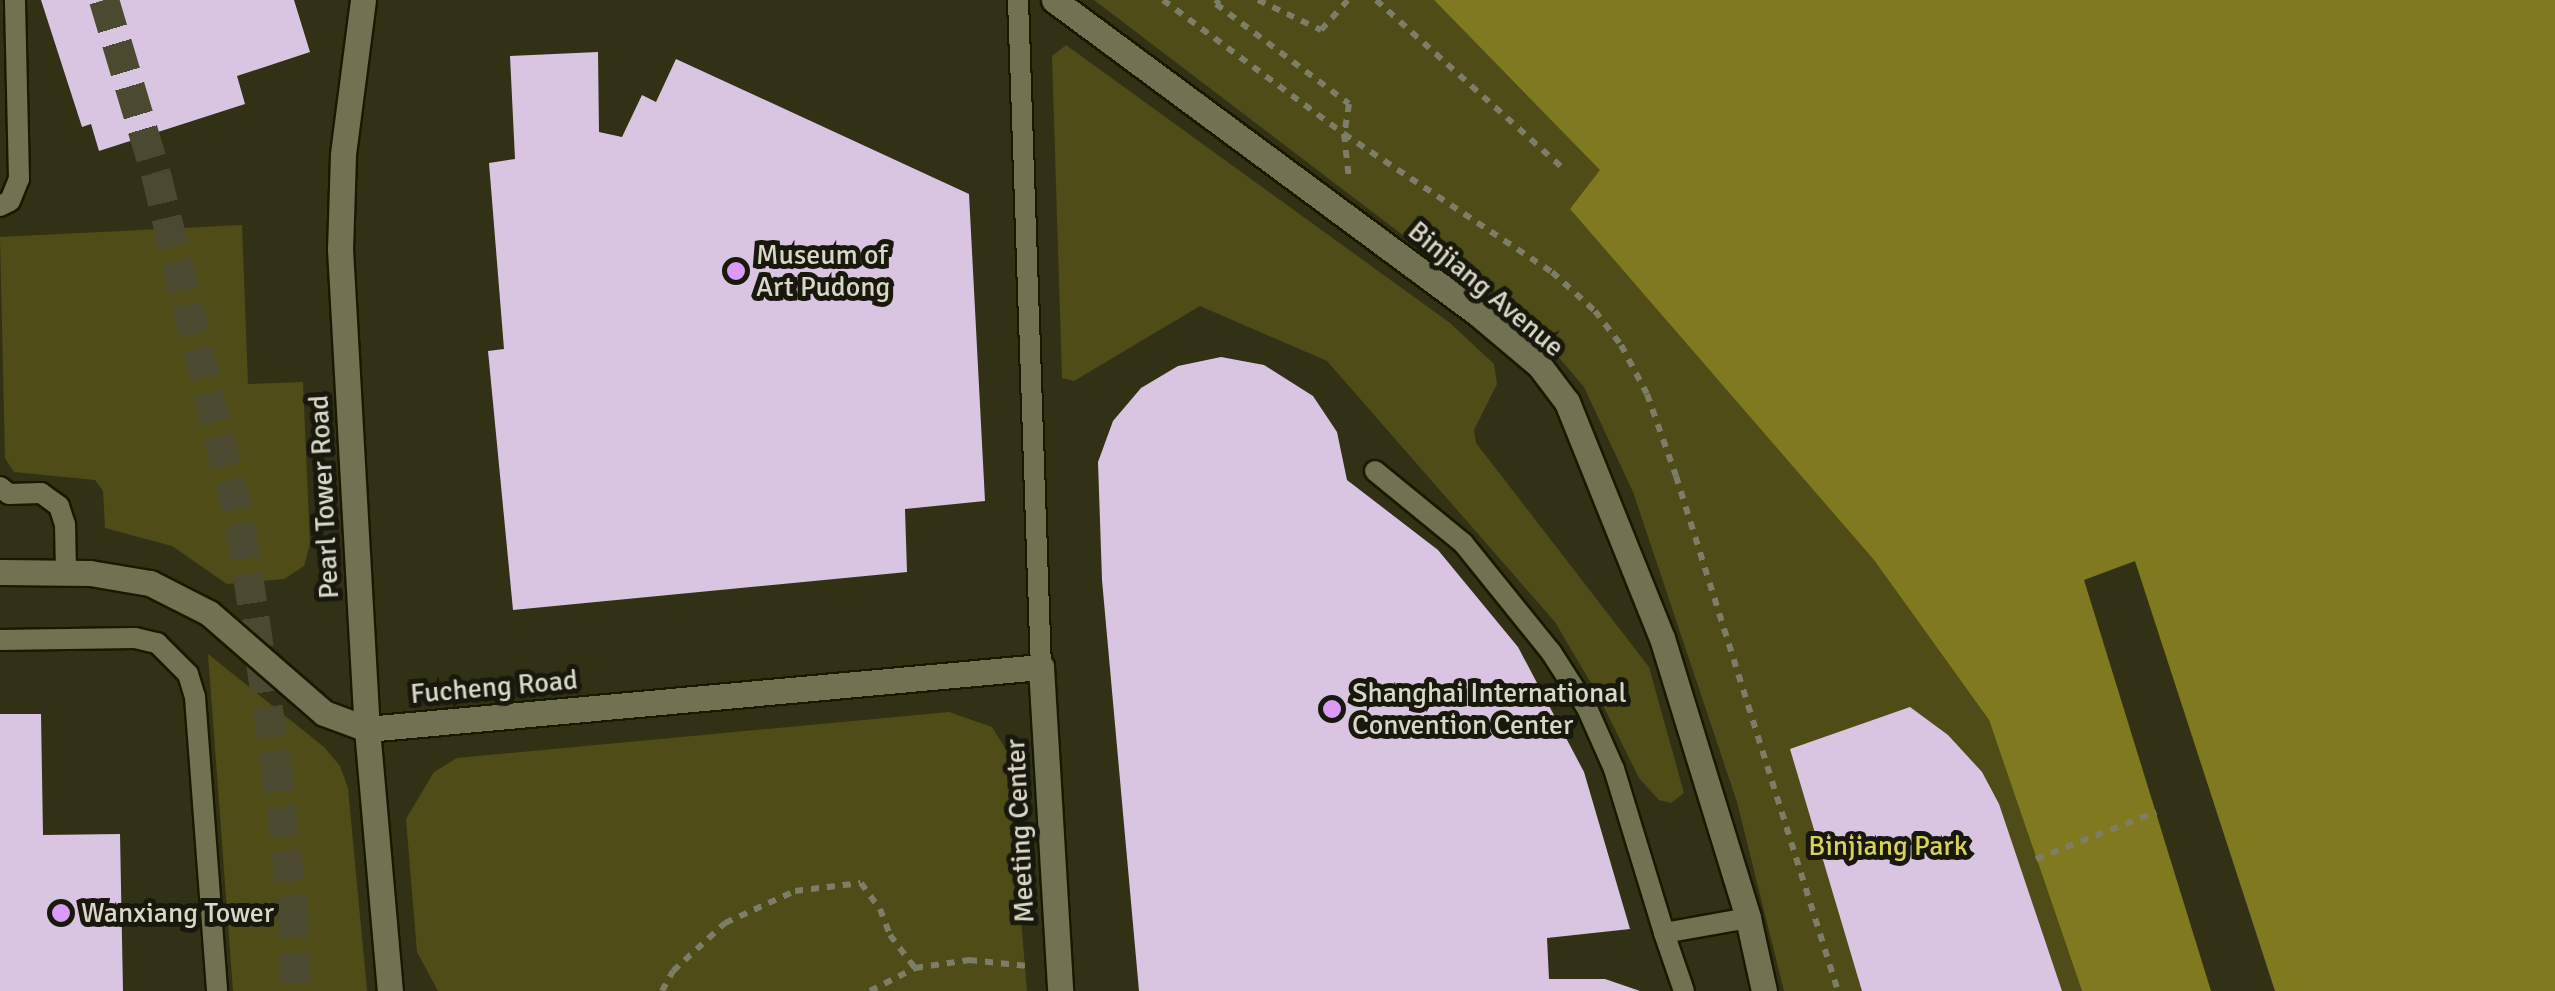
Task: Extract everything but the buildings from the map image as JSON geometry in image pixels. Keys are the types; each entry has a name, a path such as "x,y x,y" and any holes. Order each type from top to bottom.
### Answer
{"street":[{"name":"Pearl Tower Road","path":"363,0 343,155 340,249 367,729 390,991"},
{"name":"Binjiang Avenue","path":"1054,0 1354,220 1527,354 1567,402 1662,638 1748,918 1764,991"},
{"name":"Fucheng Road","path":"0,572 66,573 150,583 210,613 324,714 367,729 1040,667"},
{"name":"Meeting Center","path":"1040,667 1060,982"}],"lane":[{"path":"0,206 10,202 19,179 14,0"},
{"path":"1018,0 1040,667"},
{"path":"1376,471 1463,543 1551,652 1587,708 1614,769 1684,991"},
{"path":"0,487 9,494 40,493 58,506 64,524 66,573"},
{"path":"0,640 135,638 157,643 188,674 195,697 217,991"},
{"path":"1664,934 1748,918"}],"path":[{"path":"1219,0 1216,4 1349,104 1344,134 1354,220"},
{"path":"1258,0 1321,30 1348,0"},
{"path":"1376,0 1566,172"},
{"path":"2036,859 2156,812"},
{"path":"662,991 674,971 725,923 796,891 861,883 880,909 890,935 915,968"},
{"path":"870,991 915,968 969,960 1060,982"}],"green space":[{"name":"Binjiang Park","path":"1094,0 1434,0 1601,170 1570,209 1874,560 1989,720 2082,991 1784,991 1737,802 1633,492 1584,387 1550,347"},
{"path":"1066,45 1450,323 1494,364 1497,384 1474,430 1476,443 1649,667 1684,793 1671,803 1659,800 1639,778 1598,695 1555,622 1327,361 1200,306 1074,381 1062,378 1052,56"},
{"path":"242,225 248,384 303,382 310,544 304,566 284,579 227,584 172,546 105,528 103,491 95,480 14,472 5,458 0,237"},
{"path":"208,654 324,747 340,766 348,788 367,991 233,991"},
{"path":"949,712 992,727 1007,751 1027,991 438,991 417,952 406,819 434,772 457,758"}],"shaded area":[{"path":"1434,0 2555,0 2555,991 2082,991 1989,720 1874,560 1570,209 1600,170"}],"pier":[{"path":"2135,561 2275,991 2211,991 2084,580"}],"tunnel":[{"path":"104,0 156,174 241,529 276,762 293,908 296,991"}],"place":[{"name":"Museum of Art Pudong","path":"736,271"},
{"name":"Shanghai International Convention Center","path":"1332,709"},
{"name":"Wanxiang Tower","path":"61,913"}]}
